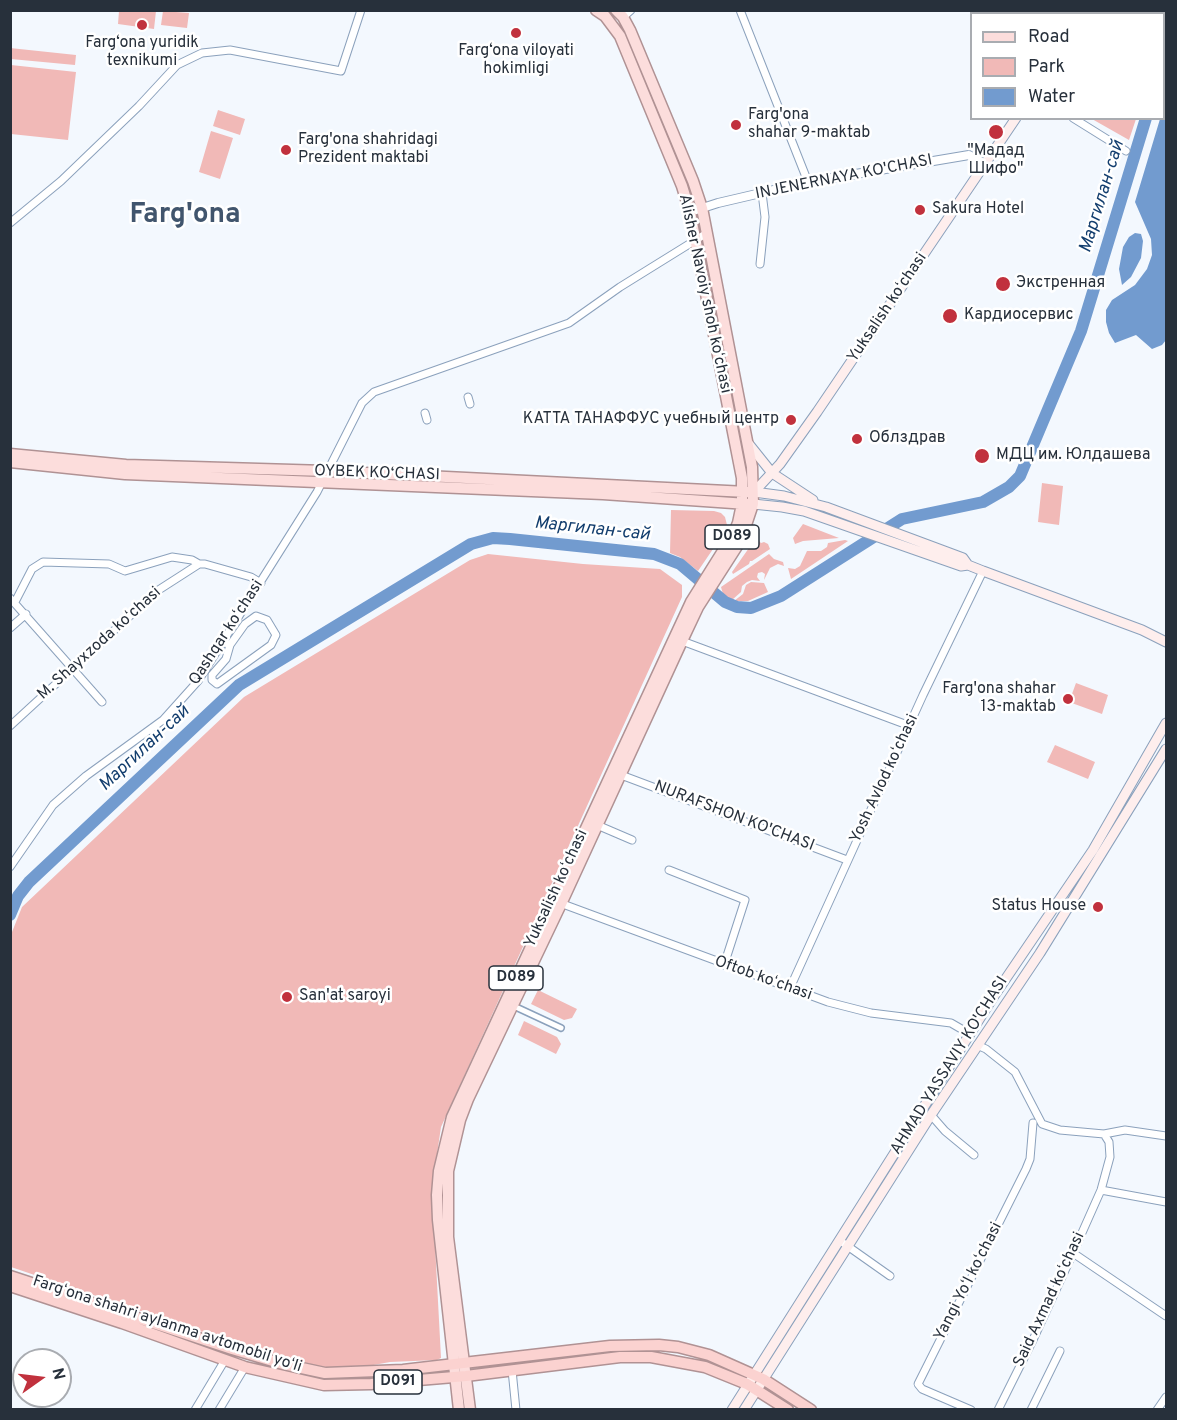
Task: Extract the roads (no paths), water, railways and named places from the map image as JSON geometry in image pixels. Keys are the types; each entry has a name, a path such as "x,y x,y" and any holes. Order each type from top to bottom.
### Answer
{"highway":[{"name":"Fargʻona shahri aylanma avtomobil yoʻli","path":"10,1276 245,1367 324,1384 371,1384 620,1357 651,1357 692,1363 752,1387 788,1410"},
{"name":"Fargʻona shahri aylanma avtomobil yoʻli","path":"10,1286 304,1370 344,1374 459,1364 610,1346 678,1347 709,1355 758,1377 811,1410"}],"main road":[{"name":"Alisher Navoiy shoh koʻchasi","path":"596,10 614,25 620,36 674,165 690,212 748,492"},
{"name":"Alisher Navoiy shoh koʻchasi","path":"623,13 702,208 752,467 748,492"},
{"name":"Yuksalish koʻchasi","path":"461,1376 448,1237 447,1196 448,1171 453,1144 468,1099 694,604 733,535 747,504 748,492 772,473 817,412 1015,120"},
{"path":"746,440 772,473 826,507"},
{"name":"OYBEK KO‘CHASI","path":"10,454 126,465 747,504"},
{"name":"OYBEK KO‘CHASI","path":"10,462 125,474 324,477 748,492"},
{"path":"748,492 784,496 826,507 961,566 968,565 1142,630 1167,642"},
{"path":"747,504 804,511 865,533 893,538"},
{"name":"Yuksalish koʻchasi","path":"557,902 621,775 682,641 694,604"},
{"name":"AHMAD YASSAVIY KO'CHASI","path":"732,1410 752,1387 838,1240 970,1034 1093,850 1167,723"},
{"name":"AHMAD YASSAVIY KO'CHASI","path":"758,1377 807,1310 931,1115 1040,953 1167,749"},
{"name":"D089","path":"459,1410 461,1376"},
{"name":"D089","path":"461,1376 470,1410"},
{"name":"AHMAD YASSAVIY KO'CHASI","path":"744,1410 752,1387"}],"street":[{"path":"10,223 61,181 139,106 177,65 202,53 230,50 341,71 361,10"},
{"path":"740,10 808,182"},
{"path":"614,25 623,13"},
{"path":"1075,120 1126,151"},
{"name":"INJENERNAYA KO'CHASI","path":"690,212 808,182 969,154 985,164"},
{"path":"760,264 765,217 762,193"},
{"name":"Qashqar koʻchasi","path":"10,867 53,805 86,776 163,720 198,681 226,643 324,477 362,403 374,392 569,323 620,287 706,233"},
{"path":"102,702 13,600 32,569 43,562 109,564 123,571 172,557 192,560 199,564 251,577 261,583"},
{"name":"M. Shayxzoda koʻchasi","path":"10,726 158,591 199,564"},
{"name":"Yosh Avlod koʻchasi","path":"790,988 847,860 983,571"},
{"path":"10,628 26,614"},
{"path":"256,616 267,620 276,635 272,645 217,684 212,680 212,675 225,659 226,643 244,624 256,616"},
{"path":"682,641 799,680 910,726"},
{"name":"NURAFSHON KO'CHASI","path":"621,775 847,860"},
{"path":"597,825 632,840"},
{"path":"669,870 745,900 724,965"},
{"name":"Oftob koʻchasi","path":"557,902 828,1002 871,1013 951,1023 970,1034"},
{"path":"518,1008 561,1028"},
{"path":"977,1045 986,1049 1015,1072 1042,1124 1060,1130 1104,1134 1125,1130 1167,1136"},
{"path":"931,1115 945,1131 974,1155"},
{"name":"Yangi Yoʻl koʻchasi","path":"970,1410 922,1389 918,1384 1026,1170 1030,1159 1033,1123"},
{"name":"Said Axmad koʻchasi","path":"998,1410 1032,1342 1101,1190 1110,1157 1109,1142 1104,1134"},
{"path":"1101,1190 1167,1202"},
{"path":"838,1240 890,1276"},
{"path":"1073,1253 1167,1316"},
{"name":"Said Axmad koʻchasi","path":"1031,1410 1060,1351"},
{"path":"195,1410 225,1360"},
{"path":"219,1410 245,1367"},
{"path":"512,1370 516,1410"},
{"path":"1157,1410 1167,1397"}],"water":[{"path":"1166,96 1166,340 1162,345 1152,349 1136,335 1115,343 1106,322 1106,310 1112,300 1135,285 1147,269 1152,255 1151,239 1135,202 1160,120 1165,120"},
{"path":"1135,233 1141,234 1143,241 1141,258 1131,277 1122,285 1119,269 1123,247 1129,237"}],"waterway":[{"name":"Маргилан-сай","path":"1165,55 1166,50"},
{"name":"Маргилан-сай","path":"10,915 18,896 29,882 239,685 471,544 493,538 654,554 680,564 725,602 737,607 751,608 781,596 902,519 983,502 1009,487 1020,476 1081,331 1145,120"}],"place":[{"name":"Farg‘ona yuridik texnikumi","path":"142,25"},
{"name":"Farg‘ona viloyati hokimligi","path":"516,33"},
{"name":"Farg'ona shahar 9-maktab","path":"736,125"},
{"name":"\"Мадад Шифо\"","path":"996,132"},
{"name":"Farg'ona shahridagi Prezident maktabi","path":"286,150"},
{"name":"Sakura Hotel","path":"920,210"},
{"name":"Экстренная","path":"1003,284"},
{"name":"Кардиосервис","path":"950,316"},
{"name":"КАТТА ТАНАФФУС учебный центр","path":"791,420"},
{"name":"Облздрав","path":"857,439"},
{"name":"МДЦ им. Юлдашева","path":"982,456"},
{"name":"Farg'ona shahar 13-maktab","path":"1068,699"},
{"name":"Status House","path":"1098,907"},
{"name":"San'at saroyi","path":"287,997"}],"district":[{"name":"Farg'ona","path":"185,216"}]}
